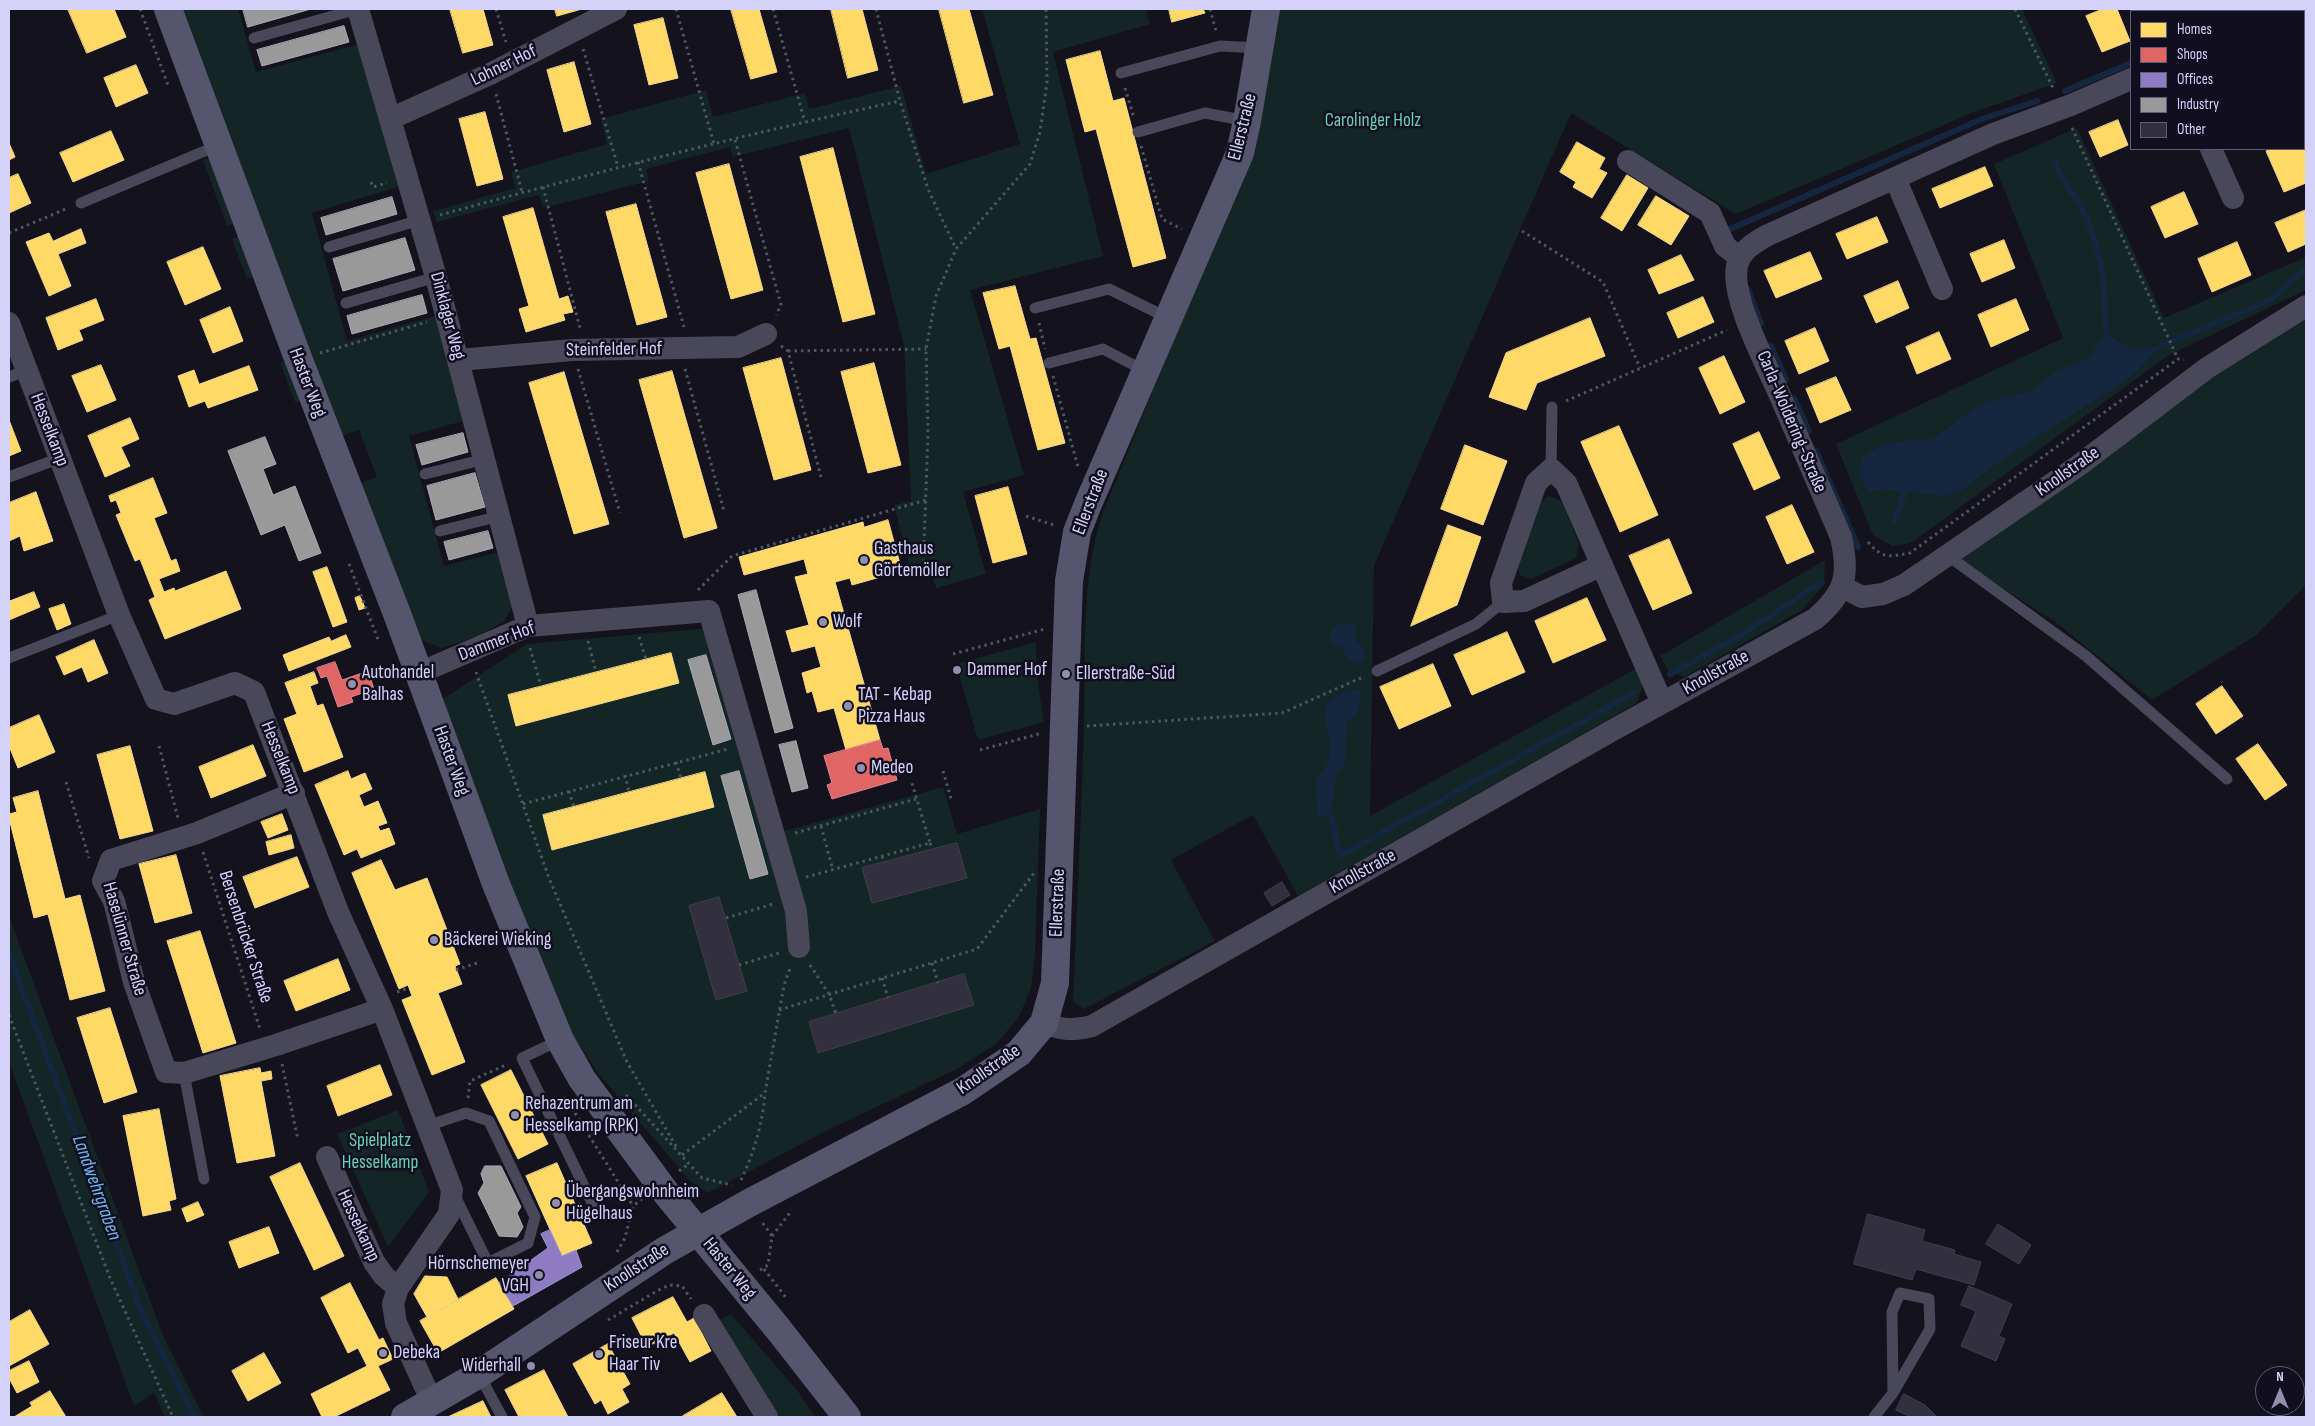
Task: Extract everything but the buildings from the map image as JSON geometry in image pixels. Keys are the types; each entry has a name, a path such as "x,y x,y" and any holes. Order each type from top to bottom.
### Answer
{"street":[{"name":"Haster Weg","path":"168,9 419,673 496,884 560,1040 582,1079 667,1194 847,1417"},
{"name":"Dinklager Weg","path":"358,9 459,360 500,516 528,634"},
{"name":"Lohner Hof","path":"390,119 490,74 616,9"},
{"name":"Ellerstraße","path":"1044,1022 1055,983 1069,581 1077,532 1240,153 1266,9"},
{"path":"1628,161 1710,213 1725,246 1740,258 1752,243 1768,235 1993,134 2062,109 2130,79"},
{"path":"2211,150 2233,198"},
{"path":"1895,178 1942,289"},
{"name":"Carla-Woldering-Straße","path":"1740,258 1736,266 1736,282 1748,321 1841,538 1846,559 1843,587"},
{"name":"Knollstraße","path":"405,1417 479,1374 641,1264 698,1231 963,1091 1019,1053 1044,1022 1058,1028 1073,1031 1092,1026 1662,703 1816,619 1832,605 1843,587 1862,597 1883,594 1904,585 2078,466 2207,368 2306,306"},
{"name":"Hesselkamp","path":"9,323 18,374 60,458 119,615 156,699 174,704 235,683 254,692 338,912 382,1009 452,1190"},
{"name":"Steinfelder Hof","path":"459,360 579,350 738,347 766,334"},
{"path":"1600,566 1524,601 1502,602 1501,583 1536,484 1551,469 1566,483 1600,566 1662,703"},
{"name":"Dammer Hof","path":"419,673 528,634 583,621 709,611 796,911 799,947"},
{"name":"Haselünner Straße","path":"184,1073 166,1072 134,982 114,901 103,881 111,860 190,835 294,793"},
{"path":"184,1073 271,1047 382,1009"},
{"name":"Hesselkamp","path":"327,1157 374,1262 384,1276 398,1288"},
{"path":"432,1402 396,1323 393,1304 398,1288 448,1214 452,1190"},
{"path":"698,1308 767,1417"}],"lane":[{"path":"254,38 358,9"},
{"path":"1121,73 1220,46 1259,48"},
{"path":"1138,132 1205,113 1247,121"},
{"path":"81,203 219,145"},
{"path":"329,247 420,220"},
{"path":"346,303 436,277"},
{"path":"1035,308 1109,289 1168,318"},
{"path":"1049,362 1103,349 1145,371"},
{"path":"1551,469 1552,407"},
{"path":"9,477 60,458"},
{"path":"425,474 485,459"},
{"path":"440,531 500,516"},
{"path":"1947,555 2086,656 2227,779"},
{"path":"1377,670 1476,624 1502,602"},
{"path":"9,658 119,615"},
{"path":"560,1040 522,1058 597,1213"},
{"path":"184,1073 204,1179"},
{"path":"427,1126 466,1113 489,1121 535,1217 528,1243 488,1263 452,1190"},
{"path":"1874,1417 1893,1392 1930,1330 1929,1299 1900,1293 1892,1312 1893,1392"},
{"path":"479,1374 502,1417"}],"path":[{"path":"496,9 511,62"},
{"path":"676,9 714,144"},
{"path":"773,9 804,122"},
{"path":"876,9 900,101 928,189 956,249"},
{"path":"923,575 928,433 926,349 936,296 956,249 1030,164 1040,132 1047,82 1046,9"},
{"path":"1210,9 1220,46"},
{"path":"2015,9 2178,359"},
{"path":"578,30 618,168"},
{"path":"1121,73 1162,219 1202,239"},
{"path":"490,74 522,192"},
{"path":"420,220 543,186 736,140 769,129 900,101"},
{"path":"736,140 780,305 766,334 788,351 821,477"},
{"path":"638,162 724,511"},
{"path":"543,186 579,350 620,512"},
{"path":"9,233 81,203"},
{"path":"1522,231 1603,282 1640,368"},
{"path":"1035,308 1088,504"},
{"path":"323,353 446,316"},
{"path":"1552,407 1748,321"},
{"path":"788,351 926,349"},
{"path":"1868,542 1878,553 1890,556 1910,553 2178,359 2196,358 2207,368"},
{"path":"675,614 732,556 926,500"},
{"path":"1026,516 1077,532"},
{"path":"583,621 596,672"},
{"path":"953,654 1067,622"},
{"path":"528,634 541,686"},
{"path":"474,667 549,878 627,1062 682,1155"},
{"path":"980,750 1065,727 1282,713 1377,670"},
{"path":"523,804 625,775 748,744"},
{"name":"Bersenbrücker Straße","path":"159,746 190,835 271,1047 284,1069 298,1140"},
{"path":"676,762 681,778"},
{"path":"943,771 952,802"},
{"path":"625,775 629,792"},
{"path":"911,780 932,849"},
{"path":"66,782 87,855 103,881"},
{"path":"569,791 574,807"},
{"path":"775,839 916,799"},
{"path":"821,826 833,870"},
{"path":"726,918 833,870 930,843"},
{"path":"882,856 884,862"},
{"path":"779,1010 977,949 1036,870"},
{"path":"622,1091 702,1178 737,1187 749,1163 764,1110 765,1093 784,985 799,947"},
{"path":"739,965 799,947"},
{"path":"799,947 829,994 836,1014"},
{"path":"456,970 476,963"},
{"path":"932,963 938,983"},
{"path":"882,978 888,998"},
{"path":"9,1015 110,1278 173,1417"},
{"path":"466,1113 470,1081 522,1058"},
{"path":"682,1155 765,1093"},
{"path":"625,1238 633,1206"},
{"path":"657,1291 669,1286 682,1286 698,1308"}],"green space":[{"path":"181,9 238,9 256,72 359,44 398,187 312,213 347,341 435,316 467,420 409,436 444,566 503,551 515,602 504,622 475,637 442,648 421,640 359,483 377,477 359,430 341,436"},
{"path":"982,9 1146,9 1150,24 1053,52 1103,256 970,290 1024,475 963,492 986,574 936,588 931,571 912,576 894,505 911,501 904,345 849,128 733,157 730,147 646,169 649,181 543,208 539,195 437,222 433,211 515,188 511,172 607,144 601,119 706,90 713,117 805,93 809,109 901,86 926,174 1020,144"},
{"name":"Carolinger Holz","path":"1278,9 2022,9 2057,83 1972,113 1736,214 1571,113 1374,566 1370,816 1637,668 1643,684 1637,703 1298,896 1253,815 1171,860 1215,941 1084,1009 1073,1002 1084,726 1087,593 1095,541 1102,515 1257,135"},
{"path":"2077,128 2164,318 2306,257 2306,290 2169,355 1911,543 1892,546 1873,535 1836,444 2063,338 1994,164"},
{"path":"210,158 234,224 227,226 203,160"},
{"path":"239,236 254,276 247,279 232,239"},
{"path":"2306,317 2306,585 2255,636 2152,700 2054,621 1958,560 2267,336"},
{"path":"286,360 301,400 295,402 280,363"},
{"path":"1549,496 1562,501 1579,544 1576,558 1531,579 1520,575 1517,566 1538,504"},
{"path":"1825,560 1824,585 1802,610 1684,677 1669,671 1660,656"},
{"path":"709,628 767,836 943,787 957,834 1040,809 1035,955 1031,988 1019,1017 996,1044 957,1069 830,1129 708,1193 690,1181 597,1072 571,1032 547,982 443,699 527,644"},
{"path":"1036,642 1037,677 1044,722 978,740 956,664"},
{"path":"9,916 162,1333 204,1417 165,1417 154,1393 134,1406 9,1062"},
{"name":"Spielplatz Hesselkamp","path":"398,1110 429,1192 388,1247 337,1134"},
{"path":"731,1314 800,1394 815,1417 775,1417 712,1324"}],"water":[{"path":"2106,332 2126,346 2138,348 2163,345 2131,377 2000,461 1961,491 1944,496 1881,489 1868,492 1858,471 1863,456 1882,445 1900,441 1933,439 1973,409 1992,400 2030,391 2059,370 2088,359"},
{"path":"1354,623 1357,630 1356,640 1363,648 1365,659 1359,664 1349,661 1340,646 1334,647 1330,641 1331,629 1340,624"},
{"path":"1356,689 1362,692 1357,715 1346,723 1345,764 1336,776 1331,814 1317,819 1316,778 1325,767 1330,745 1325,716 1326,708 1334,698"}],"waterway":[{"path":"2065,91 2130,63"},
{"path":"1730,229 1982,119 2037,101"},
{"path":"2055,163 2061,177 2079,203 2099,254 2104,283 2106,332"},
{"path":"2163,345 2270,300 2306,269"},
{"path":"1748,289 1761,323"},
{"path":"1771,346 1786,380"},
{"path":"1794,398 1809,431"},
{"path":"1816,451 1858,547"},
{"path":"1894,522 1904,491"},
{"path":"1670,674 1733,640 1822,582"},
{"path":"1331,814 1340,856 1634,693"},
{"name":"Landwehrgraben","path":"9,954 142,1313 194,1417"}],"place":[{"name":"Gasthaus Görtemöller","path":"864,560"},
{"name":"Wolf","path":"823,622"},
{"name":"Dammer Hof","path":"957,670"},
{"name":"Ellerstraße-Süd","path":"1066,674"},
{"name":"Autohandel Balhas","path":"352,684"},
{"name":"TAT - Kebap Pizza Haus","path":"848,706"},
{"name":"Medeo","path":"861,768"},
{"name":"Bäckerei Wieking","path":"434,940"},
{"name":"Rehazentrum am Hesselkamp (RPK)","path":"515,1115"},
{"name":"Übergangswohnheim Hügelhaus","path":"556,1203"},
{"name":"Hörnschemeyer VGH","path":"539,1275"},
{"name":"Debeka","path":"383,1353"},
{"name":"Friseur Kre Haar Tiv","path":"599,1354"},
{"name":"Widerhall","path":"531,1366"}]}
